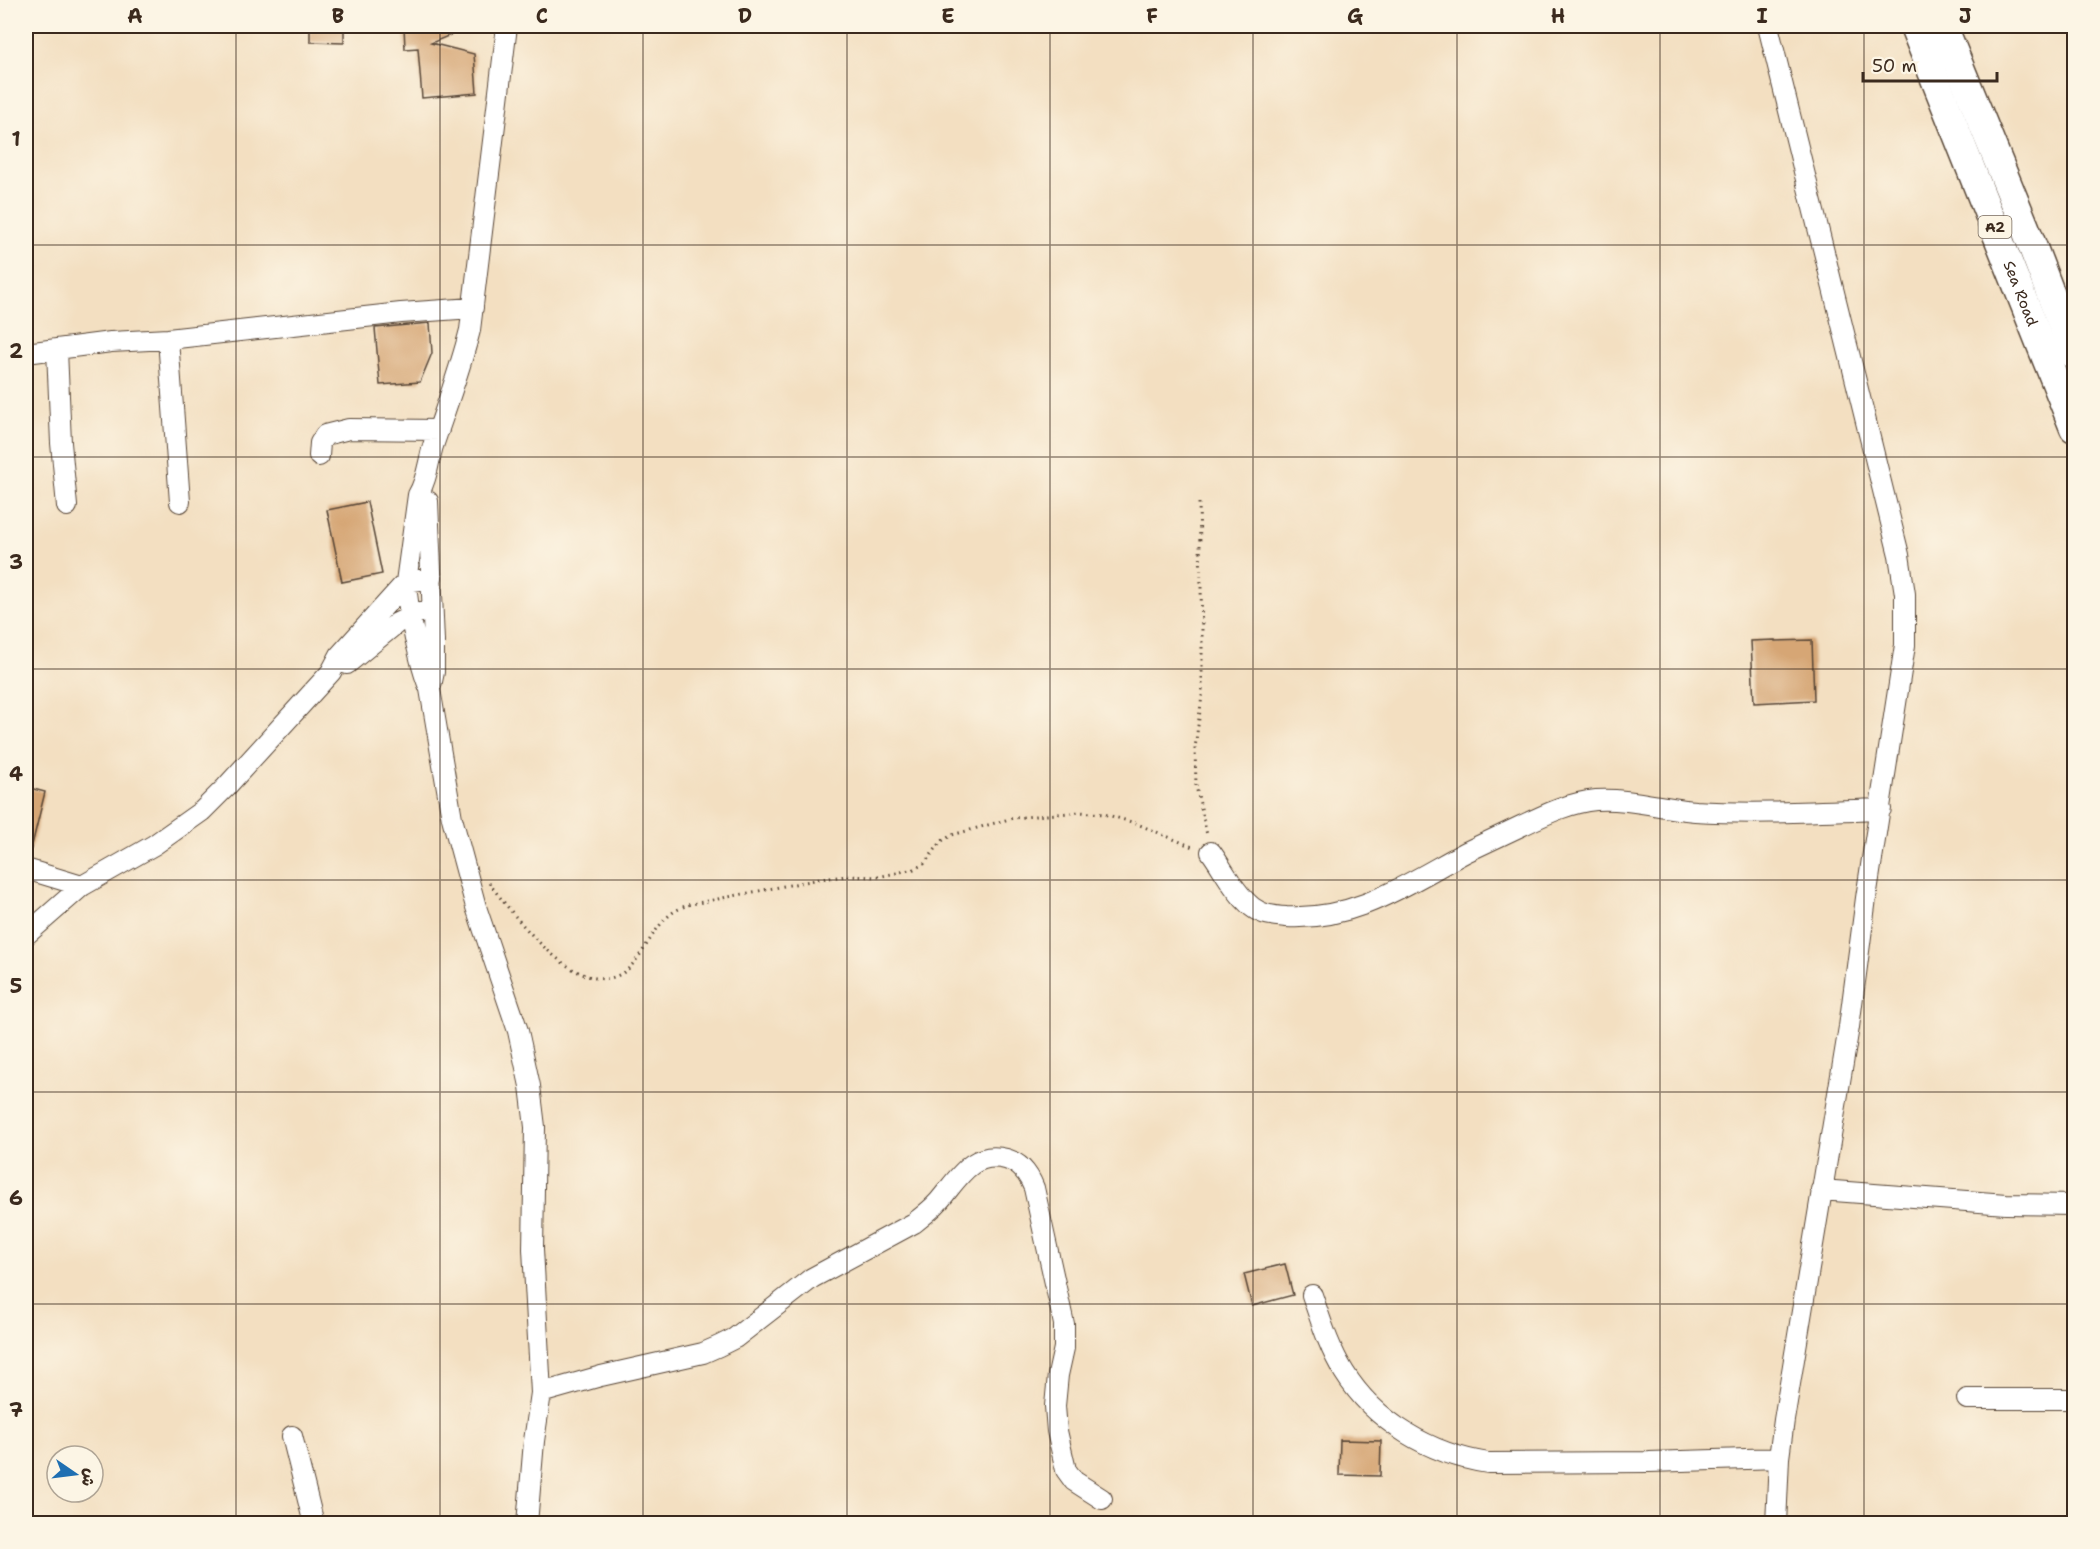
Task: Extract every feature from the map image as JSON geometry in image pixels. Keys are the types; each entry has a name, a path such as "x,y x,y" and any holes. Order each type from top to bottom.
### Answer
{"highway":[{"name":"Sea Road","path":"1914,26 2074,428"},
{"name":"Sea Road","path":"1943,26 2025,226 2074,355"}],"street":[{"path":"507,26 473,308 463,361 439,430 424,485 418,495 406,582 409,616 423,673 430,689 452,818 476,907 518,1031 530,1086 535,1127 533,1249 541,1393 534,1441 527,1524"},
{"path":"1768,26 1887,500 1904,585 1905,645 1866,898 1849,1027 1779,1458 1776,1524"},
{"path":"26,353 111,342 168,339 473,308"},
{"path":"168,339 180,502"},
{"path":"57,350 61,443 67,506"},
{"path":"319,456 320,443 325,435 335,431 349,429 439,430"},
{"path":"424,485 429,495 433,607 434,672 430,689"},
{"path":"26,935 82,886 154,845 202,811 226,788 331,672 340,655 406,582 432,578"},
{"path":"331,672 348,663 409,616 433,607"},
{"path":"1211,852 1252,908 1266,915 1301,918 1362,907 1536,819 1596,800 1746,813 1881,809"},
{"path":"26,869 82,886"},
{"path":"541,1393 601,1376 703,1353 735,1338 812,1278 914,1223 927,1213 970,1165 983,1158 997,1157 1010,1160 1022,1168 1029,1176 1034,1188 1065,1334 1055,1406 1059,1442 1066,1470 1074,1481 1102,1499"},
{"path":"1821,1190 2006,1204 2074,1205"},
{"path":"1312,1295 1342,1370 1357,1391 1394,1426 1447,1453 1468,1460 1488,1463 1779,1458"},
{"path":"1967,1399 2074,1399"},
{"path":"292,1436 314,1524"}],"path":[{"path":"487,880 528,930 555,957 578,972 606,978 617,976 627,969 670,915 687,905 820,879 847,876 878,877 914,869 924,864 942,841 952,835 1013,818 1080,812 1104,814 1135,822 1184,844 1211,852 1196,786 1195,748 1202,696 1199,503"}],"building":[{"path":"310,26 344,26 344,43 310,42"},
{"path":"404,26 472,26 431,43 474,54 477,93 422,98 418,48 405,49"},
{"path":"430,323 432,353 420,382 380,385 375,328"},
{"path":"367,502 382,574 342,582 327,510"},
{"path":"1812,640 1814,700 1754,703 1751,641"},
{"path":"26,787 45,792 31,849 26,848"},
{"path":"1285,1264 1293,1295 1252,1306 1244,1274"},
{"path":"1340,1440 1381,1441 1380,1476 1339,1475"}]}
